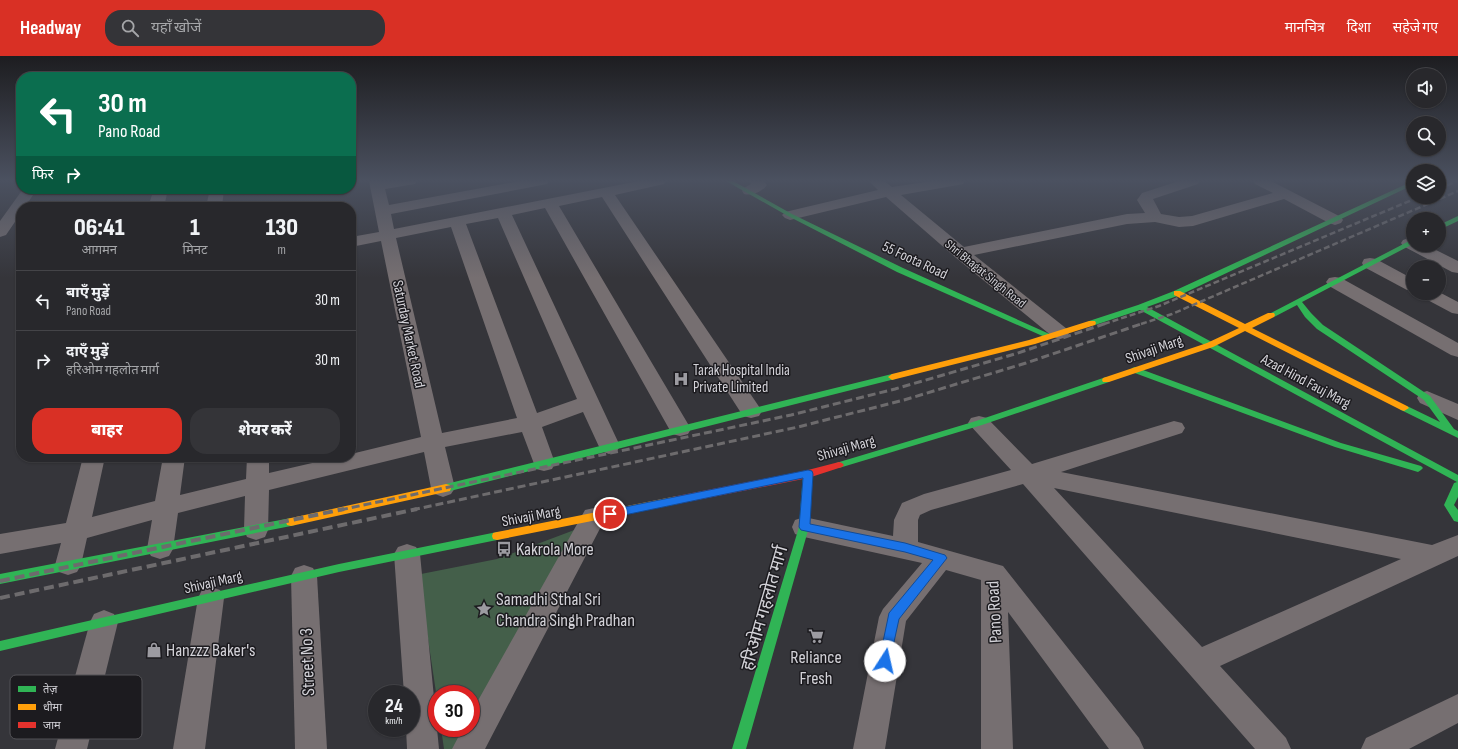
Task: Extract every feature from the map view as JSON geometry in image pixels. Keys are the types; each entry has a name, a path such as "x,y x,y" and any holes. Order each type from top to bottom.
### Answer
{"main road":[{"path":"0,579 256,530 443,488 1032,342 1141,307 1177,293 1348,213"},
{"name":"55 Foota Road","path":"790,215 900,270 1055,334"},
{"path":"1446,224 1458,218"},
{"name":"Shivaji Marg","path":"0,646 304,576 407,554 808,474 979,423 1210,345 1248,328 1406,245"},
{"name":"Azad Hind Fauj Marg","path":"1177,293 1456,427"},
{"path":"1298,301 1308,315 1320,327 1427,398"},
{"name":"Azad Hind Fauj Marg","path":"1141,307 1458,479"},
{"path":"1135,370 1338,445 1458,479"},
{"name":"हरिओम गहलोत मार्ग","path":"740,749 804,527 808,474"},
{"path":"1458,486 1449,506 1458,518"}],"street":[{"name":"Saturday Market Road","path":"383,213 443,488"},
{"path":"356,241 496,213"},
{"path":"504,213 609,446"},
{"path":"556,213 680,429"},
{"path":"620,213 751,411"},
{"path":"790,215 797,213"},
{"name":"Shri Bhagat Singh Road","path":"914,213 1055,334"},
{"path":"1153,213 1155,217"},
{"path":"961,253 1127,219 1155,217 1179,222 1193,221 1219,213"},
{"path":"1322,213 1334,220"},
{"path":"0,232 5,218"},
{"path":"458,221 544,463"},
{"path":"1429,252 1458,268"},
{"path":"1370,263 1406,282"},
{"path":"1335,282 1458,351"},
{"path":"1441,300 1458,309"},
{"path":"1427,398 1456,427"},
{"path":"356,460 433,442 530,423 589,402"},
{"path":"979,423 1028,474 1275,749"},
{"path":"905,548 906,520 911,509 924,503 1028,474 1174,428"},
{"path":"68,565 93,462"},
{"path":"160,549 173,462"},
{"path":"256,530 258,462"},
{"path":"0,544 76,531 257,484 349,462"},
{"path":"1028,474 1434,556"},
{"path":"468,749 594,517"},
{"name":"Pano Road","path":"804,527 905,548 994,573 997,749"},
{"path":"1197,663 1458,545"},
{"path":"407,554 423,749"},
{"path":"869,749 893,617 941,558"},
{"path":"994,573 1128,749"},
{"name":"Street No 3","path":"304,576 311,749"},
{"path":"188,749 211,598"},
{"path":"91,675 104,622"},
{"path":"1377,749 1458,708"},
{"path":"72,749 75,739"}],"green space":[{"path":"577,529 480,713 480,685 435,685 424,612 421,574 497,559"},
{"path":"442,737 467,737 461,749 444,749"}],"railway":[{"path":"1105,324 1159,306 1380,213"},
{"path":"1142,324 1172,314 1406,213"},
{"path":"340,510 791,415 895,389 1015,354 1105,324"},
{"path":"412,510 798,427 904,400 1026,363 1142,324"},
{"path":"0,581 344,509"},
{"path":"0,598 417,509"}],"traffic: fast":[{"path":"787,213 900,270 1050,336"},
{"path":"1092,323 1141,307 1177,293 1348,213"},
{"path":"1446,224 1458,218"},
{"path":"1271,315 1406,245"},
{"path":"1298,301 1308,315 1320,327 1427,398 1450,429"},
{"path":"1141,307 1458,479"},
{"path":"1135,370 1338,445 1418,468"},
{"path":"446,488 892,377"},
{"path":"839,465 979,423 1106,380"},
{"path":"1404,408 1458,435"},
{"path":"739,749 804,527 808,474"},
{"path":"1458,486 1449,505 1458,518"},
{"path":"0,579 291,522"},
{"path":"0,646 339,568 497,536"}],"traffic: slow":[{"path":"1177,293 1404,408"},
{"path":"1106,380 1210,345 1271,315"},
{"path":"892,377 1032,342 1092,323"},
{"path":"291,522 446,488"},
{"path":"497,536 677,500"}],"traffic: jam":[{"path":"677,500 808,474 839,465"}],"place":[{"name":"Tarak Hospital India Private Limited","path":"681,379"},
{"name":"Kakrola More","path":"504,549"},
{"name":"Samadhi Sthal Sri Chandra Singh Pradhan","path":"484,609"},
{"name":"Reliance Fresh","path":"816,636"},
{"name":"Hanzzz Baker's","path":"154,650"}],"route":[{"path":"610,514 808,474 804,527 905,548 941,558 893,617 885,661"}]}
